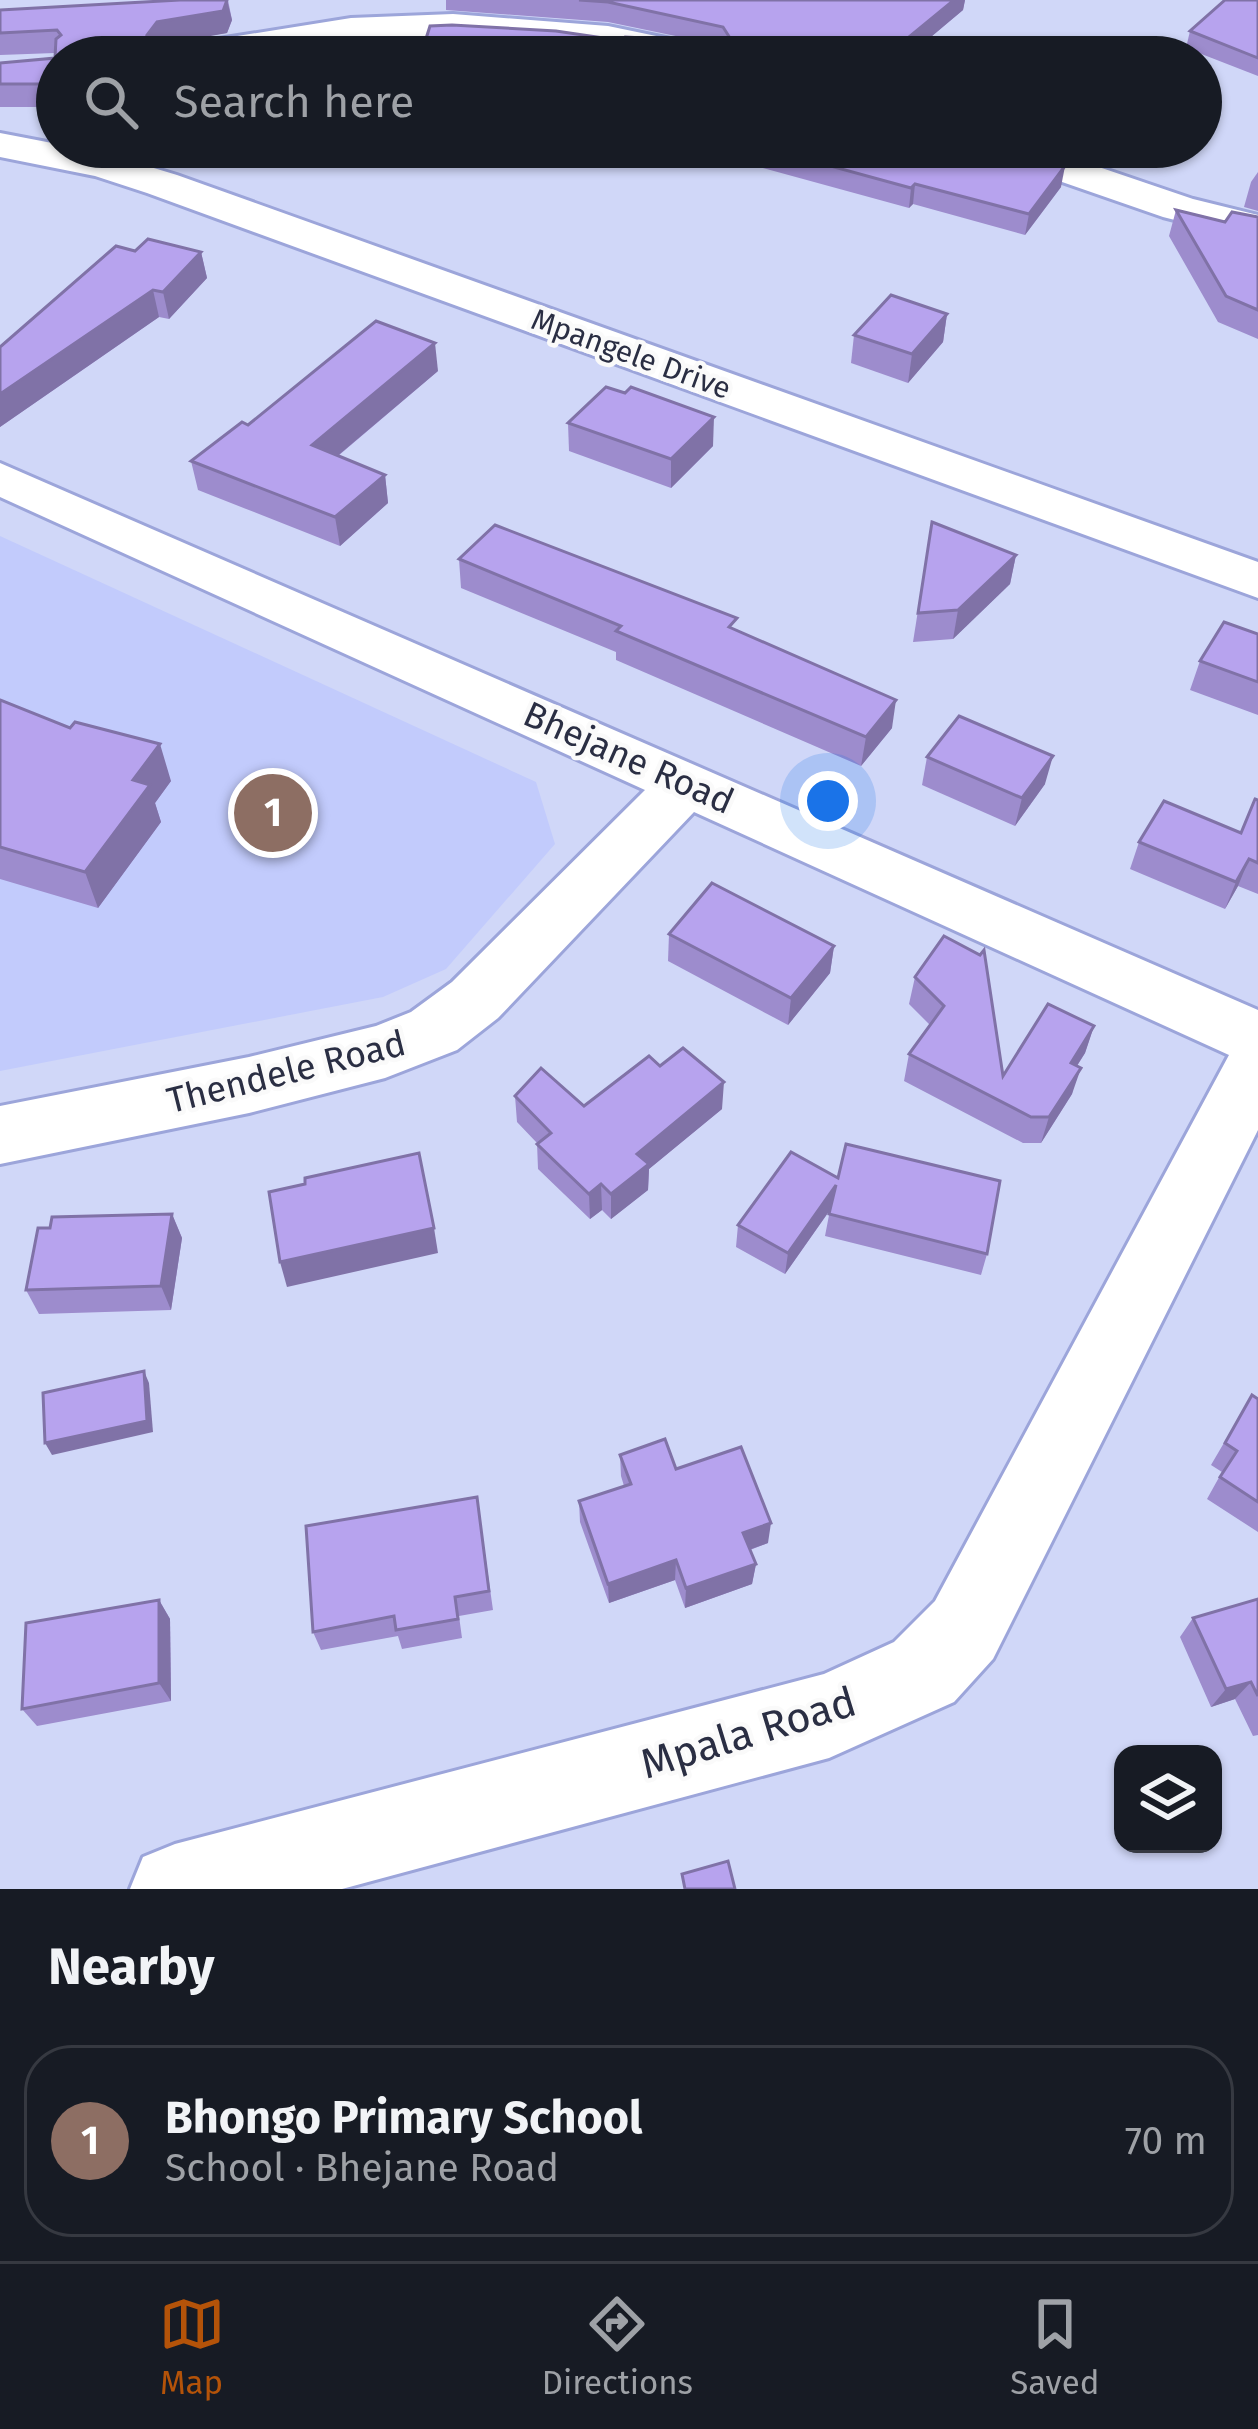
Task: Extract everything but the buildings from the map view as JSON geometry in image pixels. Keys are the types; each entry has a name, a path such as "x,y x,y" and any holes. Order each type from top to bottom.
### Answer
{"street":[{"path":"355,31 365,11 378,0"},
{"path":"320,36 355,31 572,31 611,36"},
{"name":"Mpangele Drive","path":"0,145 36,152"},
{"name":"Mpangele Drive","path":"113,168 1258,581"},
{"path":"1062,168 1178,208 1258,228"},
{"name":"Bhejane Road","path":"0,478 1258,1039"},
{"name":"Thendele Road","path":"0,1135 249,1085 385,1051 434,1031 475,1000 687,782"},
{"name":"Mpala Road","path":"175,1889 829,1715 923,1672 964,1630 1258,1064"}],"shaded area":[{"path":"0,536 536,782 555,844 446,969 383,997 0,1071"}],"place":[{"name":"Bhongo Primary School","path":"273,813"}]}
